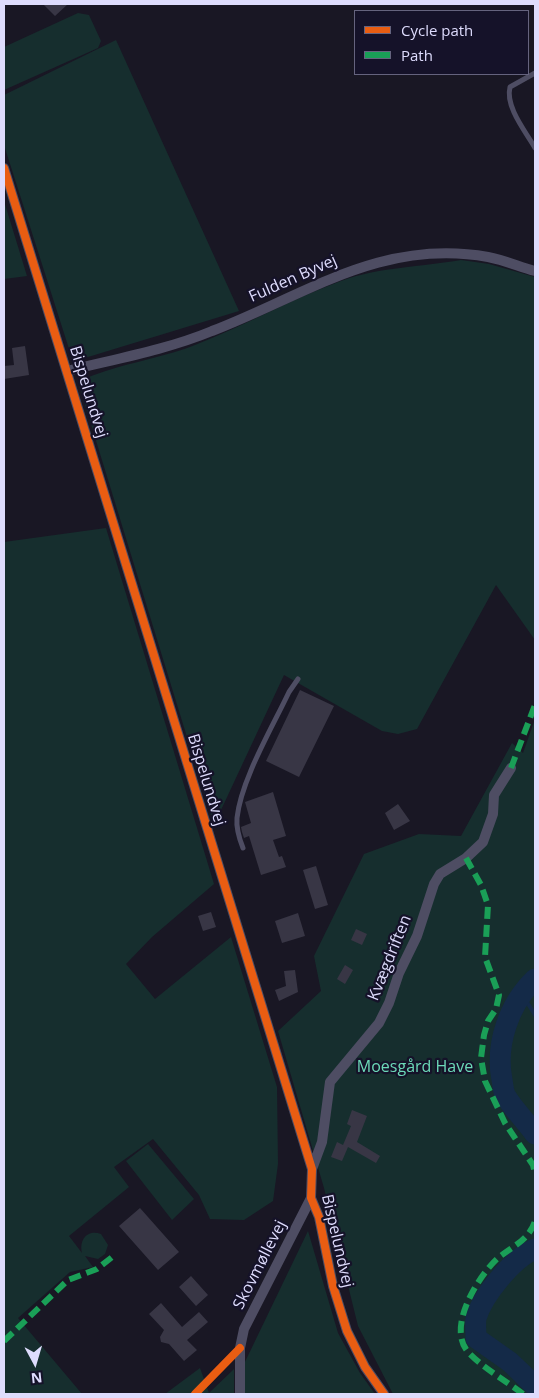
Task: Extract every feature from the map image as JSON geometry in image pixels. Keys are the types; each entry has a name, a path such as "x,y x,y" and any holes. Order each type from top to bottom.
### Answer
{"street":[{"name":"Bispelundvej","path":"4,168 312,1170 311,1198 319,1217 333,1286 347,1331 366,1367 384,1394"},
{"name":"Fulden Byvej","path":"67,371 181,342 213,331 340,274 384,261 421,254 446,252 490,257 535,271"},
{"name":"Kvægdriften","path":"312,1170 322,1142 330,1082 379,1023 390,1003 399,973 417,936 434,884 440,874 466,858 483,842 493,814 494,795 510,768"},
{"name":"Skovmøllevej","path":"240,1394 240,1348 244,1329 311,1198"}],"lane":[{"path":"535,73 510,88 508,95 511,106 535,148"},
{"path":"243,848 237,832 241,797 289,692 298,679"},
{"name":"Skovmøllevej","path":"195,1394 240,1348"}],"green space":[{"path":"78,13 89,15 101,41 98,48 4,90 4,47"},
{"path":"116,40 239,311 88,357 70,352 4,145 4,95"},
{"path":"4,201 27,276 4,279"},
{"path":"461,260 489,264 535,277 535,640 496,585 417,729 398,734 382,731 284,675 214,825 78,382 121,366 166,355 195,345 304,296 355,276"},
{"path":"106,528 214,884 152,937 126,964 155,999 231,937 277,1087 278,1164 273,1201 244,1220 210,1219 199,1195 153,1139 114,1167 129,1187 69,1236 82,1253 83,1240 88,1234 101,1234 108,1245 105,1254 98,1259 85,1256 93,1267 70,1272 18,1318 82,1394 4,1394 4,542"},
{"name":"Moesgård Have","path":"535,719 535,1394 393,1394 358,1326 324,1188 278,1031 321,991 314,956 364,854 419,834 461,836 512,743 523,753"},
{"path":"148,1144 194,1199 172,1220 126,1161"},
{"path":"308,1231 338,1333 360,1373 375,1394 244,1394 243,1366"},
{"path":"200,1368 209,1393 234,1369 234,1394 165,1394"}],"building":[{"path":"43,4 68,4 55,16"},
{"path":"25,346 29,375 4,379 4,366 14,365 12,348"},
{"path":"300,690 334,706 299,777 266,761"},
{"path":"273,792 286,836 273,840 279,857 282,856 286,867 261,875 249,836 244,838 241,827 251,823 245,802"},
{"path":"398,804 410,821 394,830 385,813"},
{"path":"316,866 328,905 315,909 303,870"},
{"path":"211,912 216,927 203,931 198,916"},
{"path":"298,913 305,936 282,943 275,921"},
{"path":"356,929 367,934 362,945 351,940"},
{"path":"345,965 353,970 345,984 337,979"},
{"path":"295,970 298,992 279,1001 275,990 286,986 284,971"},
{"path":"352,1110 367,1116 357,1142 380,1156 376,1163 348,1147 342,1161 331,1157 337,1142 343,1145 351,1126 347,1124"},
{"path":"140,1208 179,1252 158,1270 119,1226"},
{"path":"191,1276 208,1295 196,1306 179,1287"},
{"path":"161,1303 182,1327 199,1312 208,1322 187,1340 197,1350 184,1361 169,1344 161,1342 160,1337 164,1330 149,1314"}],"waterway":[{"path":"535,979 511,1012 503,1039 500,1066 505,1095 535,1134"},
{"path":"522,994 535,1015"},
{"path":"535,1249 517,1260 500,1278 485,1299 476,1318 476,1338 510,1362 535,1386"}],"marked path":[{"path":"511,768 535,705"},
{"path":"466,858 481,885 488,905 485,957 499,995 496,1009 488,1021 484,1035 481,1058 485,1081 505,1123 533,1165 535,1174"},
{"path":"523,1394 468,1352 462,1341 461,1329 468,1302 482,1276 498,1258 525,1238 535,1221"},
{"path":"4,1341 68,1280 97,1269 116,1254"}],"cycle path":[{"path":"4,168 312,1169 311,1198 319,1217 333,1286 347,1331 365,1367 384,1394"},
{"path":"195,1394 240,1348"}]}
